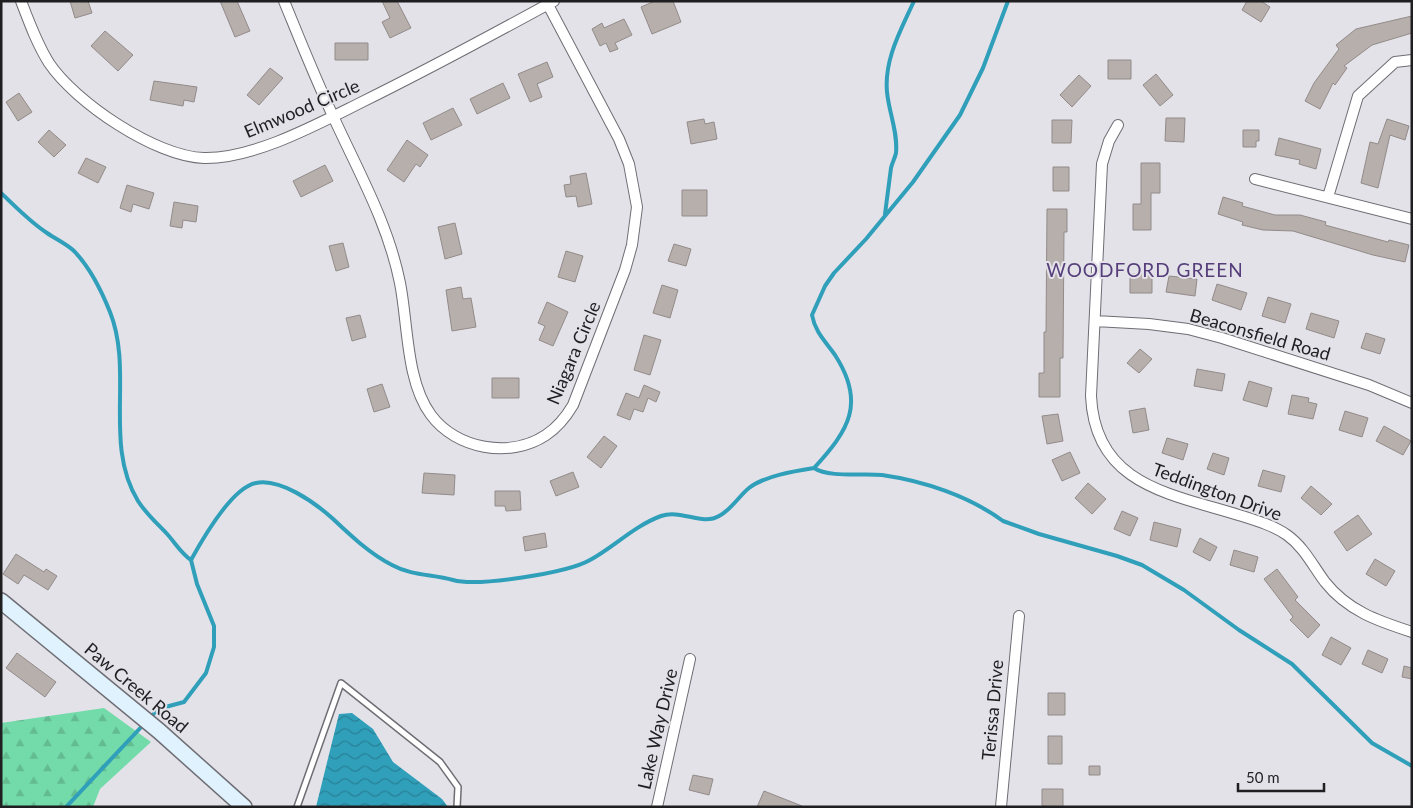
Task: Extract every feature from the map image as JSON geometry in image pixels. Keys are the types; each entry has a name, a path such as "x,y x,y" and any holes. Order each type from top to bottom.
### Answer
{"street":[{"name":"Elmwood Circle","path":"21,1 49,63 82,97 130,132 166,150 186,156 204,158 243,152 303,130 420,73 549,2"},
{"name":"Niagara Circle","path":"284,1 333,116 368,188 390,243 400,284 416,384 430,414 442,427 462,440 488,448 510,448 541,439 565,418 585,378 625,270 632,245 637,207 629,164 619,139 549,2"},
{"path":"1328,197 1358,96 1395,62 1412,60"},
{"name":"Teddington Drive","path":"1118,125 1109,141 1102,164 1092,410 1101,443 1116,463 1129,475 1152,488 1273,527 1288,535 1300,547 1326,583 1351,608 1376,620 1412,632"},
{"path":"1255,178 1412,219"},
{"name":"Beaconsfield Road","path":"1095,321 1149,324 1222,338 1369,385 1412,403"},
{"name":"Paw Creek Road","path":"1,601 159,731 244,807"},
{"name":"Terissa Drive","path":"1001,807 1019,616"},
{"name":"Lake Way Drive","path":"657,807 690,658"}],"lane":[{"path":"297,807 341,683 440,762 458,787 457,807"}],"green space":[{"path":"104,708 151,742 100,789 93,807 1,807 1,723"}],"water":[{"path":"352,713 373,729 393,762 442,799 448,807 316,807 339,714"}],"building":[{"path":"70,1 88,1 92,13 75,18"},
{"path":"220,1 237,1 250,31 235,37"},
{"path":"382,1 397,1 411,28 390,38 382,22 390,18"},
{"path":"655,1 673,1 681,22 652,34 641,7"},
{"path":"1247,1 1261,1 1270,7 1261,22 1242,10"},
{"path":"1412,16 1412,33 1372,45 1344,66 1347,68 1335,85 1333,83 1320,109 1305,101 1314,83 1339,49 1336,45 1356,29"},
{"path":"624,19 632,35 615,43 618,49 610,52 606,43 600,46 592,29 602,23 604,28"},
{"path":"105,31 133,55 118,71 91,46"},
{"path":"335,43 368,43 368,60 335,60"},
{"path":"1108,60 1131,60 1131,79 1108,79"},
{"path":"547,62 553,77 537,84 542,97 530,102 518,74"},
{"path":"270,68 283,78 259,105 247,95"},
{"path":"1156,74 1173,95 1160,106 1143,85"},
{"path":"1079,75 1091,86 1072,107 1060,95"},
{"path":"154,81 197,87 194,102 184,100 183,106 150,100"},
{"path":"503,83 510,98 477,114 470,99"},
{"path":"19,93 32,112 18,121 6,102"},
{"path":"453,108 462,125 431,140 423,123"},
{"path":"1166,118 1185,118 1184,142 1165,141"},
{"path":"704,119 705,124 714,122 717,139 691,144 687,122"},
{"path":"1387,119 1409,126 1405,140 1390,135 1378,188 1361,183 1370,142 1378,144"},
{"path":"1052,120 1072,120 1071,143 1052,143"},
{"path":"49,130 66,145 54,157 38,142"},
{"path":"1243,130 1259,130 1259,141 1256,141 1256,147 1243,147"},
{"path":"1279,138 1321,149 1316,169 1299,164 1300,160 1275,155"},
{"path":"407,140 428,155 420,167 416,164 404,182 387,170"},
{"path":"86,158 106,167 98,183 78,173"},
{"path":"1141,163 1160,163 1160,193 1151,193 1151,230 1133,230 1133,204 1141,204"},
{"path":"325,165 333,181 301,197 293,181"},
{"path":"1053,167 1069,167 1069,191 1053,191"},
{"path":"586,173 592,204 578,207 576,196 566,197 564,185 571,184 570,176"},
{"path":"127,185 154,193 149,209 133,204 131,212 120,208"},
{"path":"682,190 707,190 707,216 682,216"},
{"path":"1223,197 1243,203 1242,206 1275,215 1300,215 1326,222 1325,225 1388,242 1389,240 1409,245 1405,262 1373,255 1293,231 1263,230 1242,225 1243,222 1218,214"},
{"path":"174,202 198,206 196,222 183,220 182,228 170,226"},
{"path":"1047,209 1067,209 1067,232 1064,232 1063,358 1060,358 1060,397 1039,397 1039,373 1044,373 1044,332 1046,332"},
{"path":"455,223 462,254 445,259 438,227"},
{"path":"343,243 349,267 336,271 329,246"},
{"path":"674,244 691,249 686,266 668,261"},
{"path":"566,251 583,256 575,282 558,277"},
{"path":"1130,274 1152,274 1152,293 1130,293"},
{"path":"1169,276 1197,279 1195,296 1166,292"},
{"path":"1217,284 1247,293 1241,310 1212,300"},
{"path":"662,285 678,290 670,318 653,313"},
{"path":"461,287 463,299 471,298 476,327 452,331 446,290"},
{"path":"1268,297 1291,304 1285,323 1262,316"},
{"path":"547,302 568,312 553,346 539,340 545,326 538,323"},
{"path":"1311,313 1339,321 1334,338 1306,329"},
{"path":"360,315 366,337 352,341 346,318"},
{"path":"1366,333 1385,339 1380,354 1361,348"},
{"path":"644,335 661,340 650,375 634,370"},
{"path":"1140,349 1152,359 1139,373 1127,363"},
{"path":"1197,369 1225,374 1222,391 1194,386"},
{"path":"492,378 519,378 519,398 492,398"},
{"path":"1249,381 1272,388 1267,407 1243,400"},
{"path":"382,384 390,407 374,412 367,389"},
{"path":"644,385 660,392 656,402 648,398 643,412 634,409 630,420 617,415 626,393 639,398"},
{"path":"1292,395 1309,398 1308,402 1317,404 1313,419 1288,414"},
{"path":"1145,408 1149,430 1133,433 1129,411"},
{"path":"1345,411 1368,418 1362,437 1339,430"},
{"path":"1058,414 1063,441 1047,444 1042,416"},
{"path":"1384,426 1411,441 1403,455 1376,441"},
{"path":"604,436 617,446 601,468 587,457"},
{"path":"1167,438 1188,444 1183,460 1162,453"},
{"path":"1070,452 1080,473 1062,481 1052,460"},
{"path":"1213,453 1229,458 1224,475 1207,469"},
{"path":"1263,470 1285,476 1281,492 1258,486"},
{"path":"573,472 579,487 556,496 550,481"},
{"path":"424,473 455,475 454,495 422,493"},
{"path":"1088,483 1106,499 1092,514 1075,498"},
{"path":"1311,486 1332,504 1321,515 1301,498"},
{"path":"495,491 520,491 521,510 506,511 505,506 495,506"},
{"path":"1122,511 1138,518 1130,536 1114,529"},
{"path":"1358,515 1372,534 1347,551 1334,532"},
{"path":"1154,522 1181,529 1177,547 1150,540"},
{"path":"545,533 547,547 525,551 523,537"},
{"path":"1200,538 1217,547 1210,561 1193,552"},
{"path":"1234,550 1258,557 1254,572 1230,565"},
{"path":"16,554 44,572 46,569 57,576 48,590 24,575 18,584 3,574"},
{"path":"1375,559 1395,571 1386,586 1366,574"},
{"path":"1277,569 1298,597 1295,600 1320,625 1308,638 1290,620 1293,617 1264,579"},
{"path":"1331,637 1351,648 1341,665 1322,655"},
{"path":"1368,650 1388,659 1382,673 1362,664"},
{"path":"17,653 56,682 45,697 6,668"},
{"path":"1404,666 1412,668 1412,679 1402,677"},
{"path":"1048,693 1065,693 1065,715 1048,715"},
{"path":"1048,736 1062,736 1062,764 1048,764"},
{"path":"1089,766 1100,766 1100,775 1089,775"},
{"path":"693,775 713,779 709,795 689,790"},
{"path":"1042,789 1063,789 1063,807 1042,806"},
{"path":"764,791 802,806 802,807 757,807"}],"waterway":[{"path":"885,214 891,168 896,153 895,130 887,92 888,68 894,45 914,1"},
{"path":"814,468 844,428 851,402 850,388 844,372 835,355 818,331 812,315 825,286 834,273 866,239 913,182 960,115 983,68 1008,1"},
{"path":"1,193 35,224 75,252 86,265 99,288 110,312 117,335 120,359 120,432 122,456 128,479 145,511 191,560 197,584 214,626 214,647 206,673 184,702 158,709 150,718"},
{"path":"191,560 227,504 246,487 256,483 275,484 296,493 325,512 368,550 400,569 465,582 482,582 522,578 579,565 599,555 642,525 661,516 676,514 698,519 712,519 727,510 745,491 755,484 780,475 814,468 837,474 882,475 914,481 946,491 976,504 1003,521 1039,534 1142,565 1184,590 1239,630 1292,664 1372,743 1412,766"},
{"path":"66,807 145,723"}],"district":[{"name":"WOODFORD GREEN","path":"1145,270"}]}
